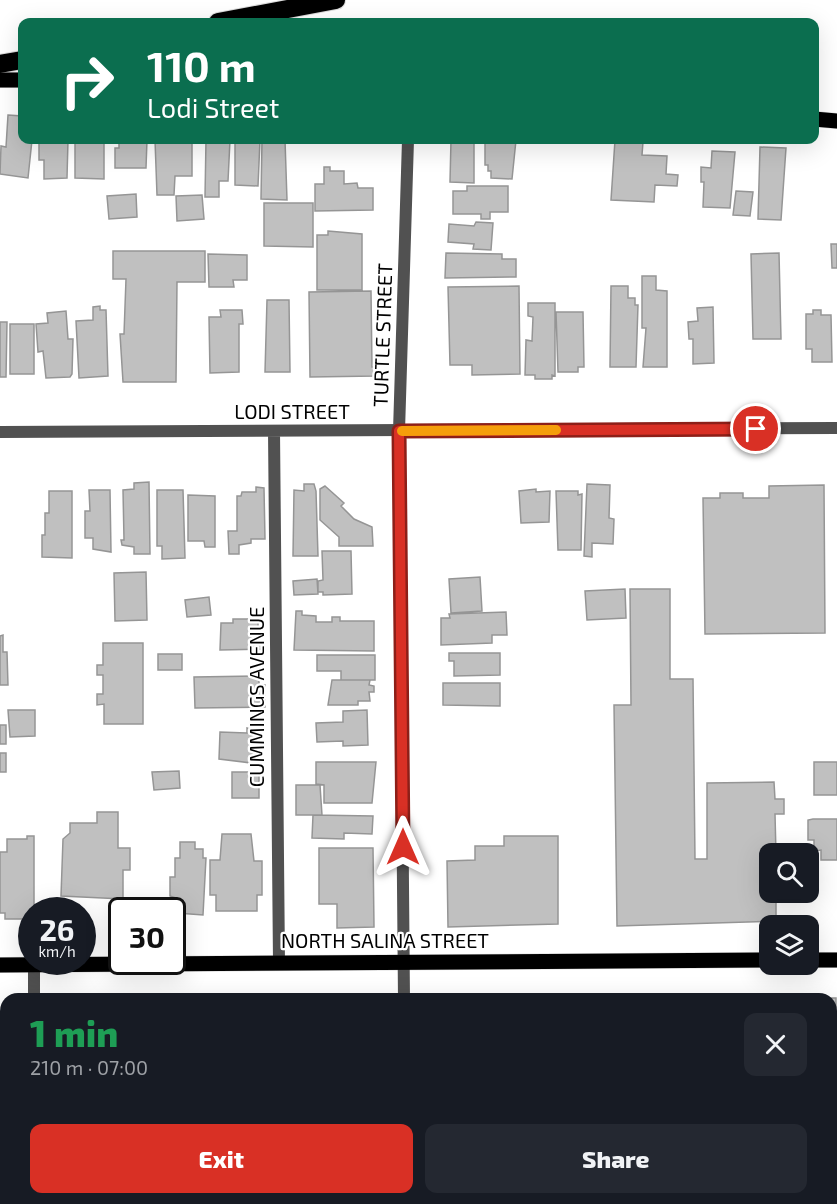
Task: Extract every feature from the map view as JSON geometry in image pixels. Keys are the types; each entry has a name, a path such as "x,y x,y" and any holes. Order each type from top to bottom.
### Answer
{"highway":[{"path":"239,18 336,0"},
{"path":"0,64 18,61"}],"main road":[{"path":"0,80 18,80"},
{"path":"819,119 837,121"},
{"name":"NORTH SALINA STREET","path":"96,964 759,960"},
{"path":"819,960 837,960"},
{"name":"NORTH SALINA STREET","path":"0,965 18,965"}],"street":[{"name":"TURTLE STREET","path":"404,993 399,431 408,144"},
{"name":"LODI STREET","path":"0,432 837,428"},
{"name":"CUMMINGS AVENUE","path":"274,431 279,963"},
{"path":"34,975 34,993"}],"building":[{"path":"8,115 18,116 18,144 32,144 28,178 0,174 1,146 6,147"},
{"path":"39,144 68,144 67,178 44,179 44,160 39,160"},
{"path":"75,144 104,144 104,179 75,178"},
{"path":"119,144 147,144 146,168 115,168 115,148 119,148"},
{"path":"155,144 192,144 192,176 175,176 174,195 157,195"},
{"path":"206,144 230,144 228,181 219,181 219,197 205,197"},
{"path":"235,144 260,144 258,186 235,185"},
{"path":"262,144 285,144 287,200 261,199"},
{"path":"451,144 474,144 474,183 450,182"},
{"path":"485,144 516,144 512,179 491,178 491,171 488,171 488,165 485,165"},
{"path":"615,144 643,144 642,155 667,156 666,174 678,175 677,186 655,185 654,202 611,200"},
{"path":"760,147 786,148 781,220 758,219"},
{"path":"712,151 735,152 730,208 703,207 704,182 701,182 701,167 711,168"},
{"path":"324,167 330,167 330,171 344,171 344,184 357,183 358,188 373,188 373,210 315,211 315,184 324,184"},
{"path":"467,186 508,186 508,212 490,212 490,219 481,219 481,214 453,214 453,191 467,191"},
{"path":"736,191 753,192 750,216 733,215"},
{"path":"136,194 137,217 109,219 107,196"},
{"path":"202,195 204,219 177,221 176,196"},
{"path":"264,203 313,203 313,247 264,246"},
{"path":"476,222 493,223 491,250 473,249 474,244 448,242 449,224 474,226"},
{"path":"328,231 362,234 362,290 317,290 317,235 328,235"},
{"path":"831,244 837,244 837,268 832,268"},
{"path":"113,251 205,251 205,282 177,282 176,382 123,382 120,334 124,334 126,279 113,279"},
{"path":"446,253 502,254 502,259 516,259 516,277 445,278"},
{"path":"779,253 781,339 753,339 751,254"},
{"path":"208,254 247,255 247,280 233,280 234,287 209,287"},
{"path":"642,276 656,276 656,290 667,291 667,367 643,367 646,328 642,328"},
{"path":"519,286 520,374 472,375 472,365 450,365 448,287"},
{"path":"611,286 628,286 628,298 635,298 635,305 638,305 636,367 610,367"},
{"path":"371,291 372,367 376,367 376,376 310,377 309,292"},
{"path":"267,300 289,300 290,372 265,372"},
{"path":"528,303 555,303 555,376 552,375 552,379 535,379 535,375 525,375 526,340 532,341 533,317 528,316"},
{"path":"100,306 100,310 106,310 108,376 79,378 76,321 93,320 93,307"},
{"path":"713,307 714,363 693,364 693,339 689,339 688,322 698,321 697,308"},
{"path":"220,310 242,310 243,324 239,324 239,372 210,373 209,317 221,317"},
{"path":"813,310 821,310 821,315 831,315 832,362 812,362 812,349 806,349 806,314 813,314"},
{"path":"66,311 68,339 73,339 72,374 70,377 46,378 43,351 38,352 36,324 48,323 47,313"},
{"path":"556,312 583,312 584,367 578,367 578,372 558,372"},
{"path":"0,322 7,322 6,377 0,377"},
{"path":"10,324 34,324 34,374 10,374"},
{"path":"149,482 150,554 134,554 134,547 122,545 121,540 124,540 123,490 134,489 134,483"},
{"path":"304,484 314,484 316,491 318,556 293,556 294,490 304,491"},
{"path":"587,484 610,485 609,518 614,519 613,544 592,543 592,557 584,556"},
{"path":"824,485 825,633 705,634 703,498 720,498 720,493 743,493 743,498 769,498 769,486"},
{"path":"325,486 344,503 341,506 354,519 372,527 373,546 339,546 339,537 320,520 320,489"},
{"path":"256,487 264,488 265,539 251,539 251,543 239,545 239,554 229,554 228,531 237,531 237,496 241,496 242,492 256,492"},
{"path":"536,489 536,492 550,491 549,522 521,523 519,491"},
{"path":"89,490 110,490 111,552 93,549 93,538 85,538 85,511 90,511"},
{"path":"157,490 183,490 185,558 162,559 162,546 157,546"},
{"path":"49,491 72,491 72,558 42,557 45,513 49,513"},
{"path":"556,491 578,491 578,495 582,494 581,550 558,550"},
{"path":"188,495 215,496 215,547 205,547 204,541 188,541"},
{"path":"322,551 351,551 352,594 323,595 323,592 318,592 318,581 323,580"},
{"path":"146,572 147,620 115,621 114,573"},
{"path":"480,577 482,611 451,613 449,579"},
{"path":"317,579 318,594 294,595 293,581"},
{"path":"625,589 626,618 587,620 585,591"},
{"path":"630,589 670,589 670,679 693,679 695,859 707,859 707,783 774,782 775,799 784,799 784,814 775,814 776,843 759,843 759,903 776,903 776,915 759,915 759,922 617,926 614,705 631,705"},
{"path":"209,597 211,615 187,617 185,600"},
{"path":"296,611 302,611 302,615 316,616 316,622 332,622 332,617 340,617 340,621 374,621 374,651 294,650"},
{"path":"506,612 507,635 492,635 492,643 441,645 441,618 450,618 449,614"},
{"path":"233,619 258,619 258,644 262,644 262,649 220,650 221,623 233,623"},
{"path":"3,635 3,652 7,652 8,685 0,685 0,636"},
{"path":"103,643 143,643 143,724 104,724 104,704 97,705 97,694 103,694 103,675 97,675 97,665 103,665"},
{"path":"449,653 500,653 500,675 454,676 454,661 449,661"},
{"path":"158,654 182,654 182,670 158,670"},
{"path":"317,655 375,655 375,680 341,680 341,671 317,671"},
{"path":"259,676 259,685 265,685 265,707 195,708 194,677"},
{"path":"332,680 370,680 369,685 374,686 374,692 369,692 370,701 358,701 358,705 328,705"},
{"path":"443,683 500,683 500,706 443,705"},
{"path":"8,710 35,710 35,736 10,737"},
{"path":"367,710 368,745 343,746 343,741 317,742 316,723 343,722 343,711"},
{"path":"0,725 6,725 6,744 0,744"},
{"path":"247,728 252,729 252,733 260,733 259,764 219,759 220,732 247,733"},
{"path":"0,753 6,753 6,772 0,772"},
{"path":"316,762 376,762 372,803 324,803 324,785 316,784"},
{"path":"814,762 837,762 837,795 814,795"},
{"path":"179,771 180,788 154,790 152,772"},
{"path":"232,772 259,772 259,798 232,798"},
{"path":"296,785 320,785 322,815 296,815"},
{"path":"97,812 118,812 118,848 130,848 130,870 123,870 123,897 61,896 63,839 70,833 70,823 97,823"},
{"path":"313,815 373,816 372,834 344,833 344,839 312,838"},
{"path":"837,819 837,860 821,860 819,843 808,840 808,820"},
{"path":"222,834 251,834 254,861 262,861 262,895 257,895 257,911 216,911 216,895 210,895 210,860 220,860"},
{"path":"27,836 34,836 34,897 18,897 18,919 5,919 5,913 0,913 0,852 7,852 7,839 27,839"},
{"path":"504,836 558,836 558,924 448,927 447,861 475,860 475,846 504,846"},
{"path":"180,842 195,842 195,849 203,849 203,858 206,858 203,915 186,914 186,897 170,896 170,877 175,877 175,858 180,858"},
{"path":"319,848 373,848 374,927 337,928 337,904 319,904"}],"slow traffic":[{"path":"402,431 556,430"}],"route":[{"path":"403,847 399,431 756,429"}]}
